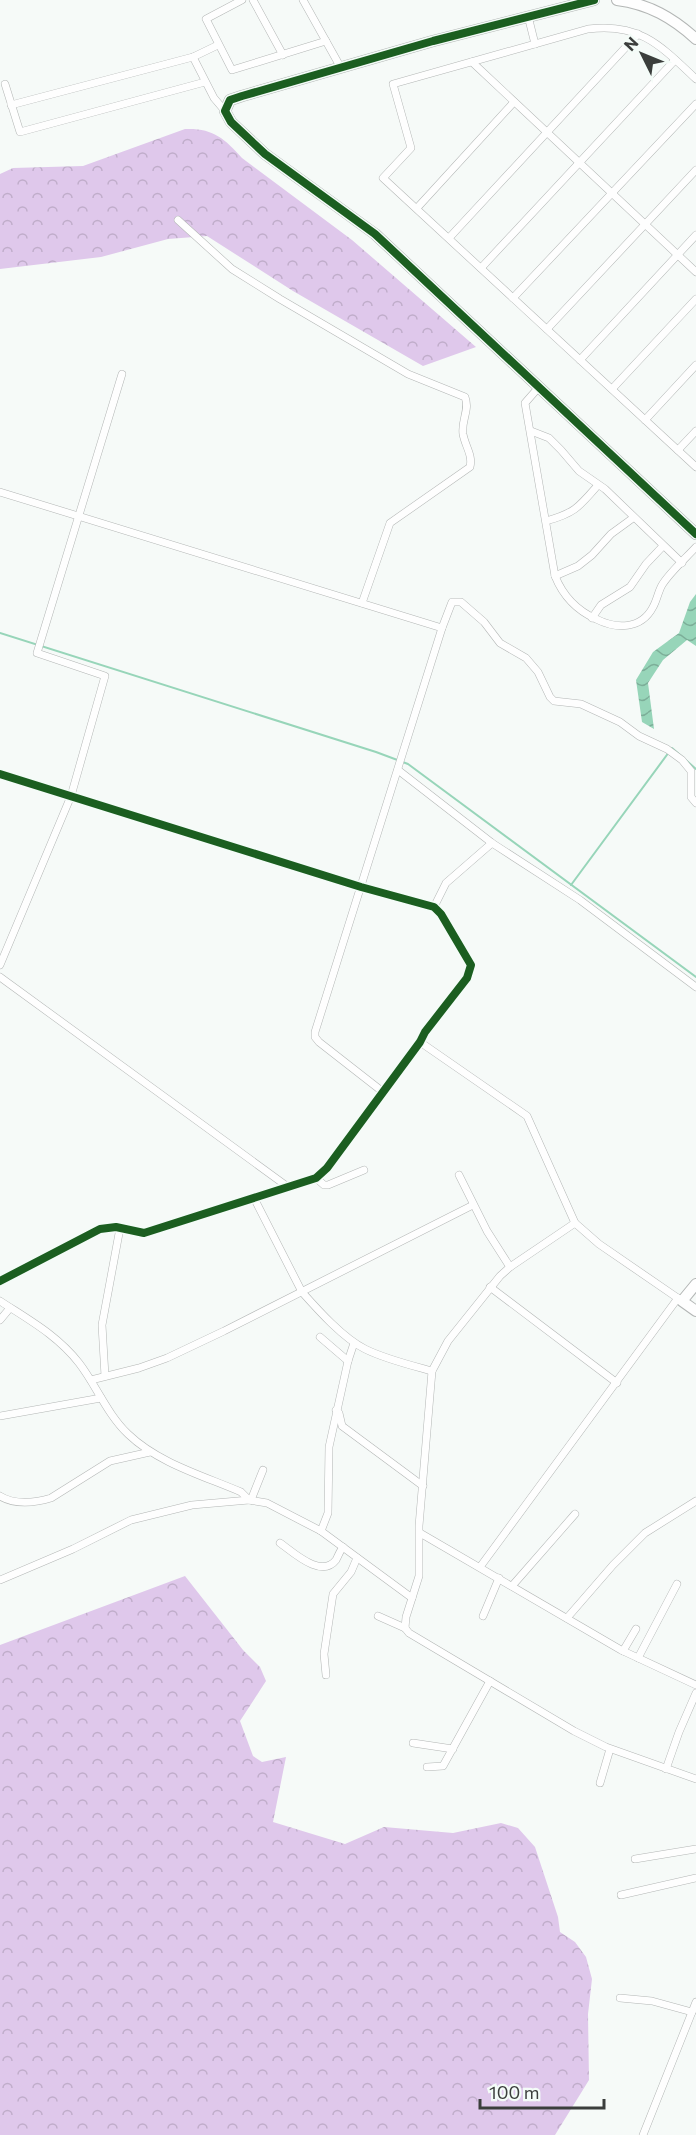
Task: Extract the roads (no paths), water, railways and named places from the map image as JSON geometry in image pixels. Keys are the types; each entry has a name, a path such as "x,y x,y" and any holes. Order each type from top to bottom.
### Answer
{"street":[{"path":"242,0 206,19 232,70 326,41"},
{"path":"253,0 283,55"},
{"path":"303,0 341,68"},
{"path":"225,111 227,104 233,99 528,16 594,0"},
{"path":"617,0 659,11 675,20 696,39"},
{"path":"528,16 535,44"},
{"path":"696,79 655,42 638,34 602,27 393,84 411,148 383,178 696,467"},
{"path":"449,238 638,34"},
{"path":"11,105 193,57 218,45"},
{"path":"193,57 214,98 231,122 265,154 375,234 696,534"},
{"path":"481,268 675,60"},
{"path":"472,62 696,272"},
{"path":"5,84 20,132 205,82"},
{"path":"417,208 514,102"},
{"path":"513,298 696,104"},
{"path":"547,329 696,170"},
{"path":"178,220 232,269 280,299 408,374 465,397 468,407 463,434 472,460 470,466 390,523 362,603"},
{"path":"580,360 696,235"},
{"path":"612,389 696,299"},
{"path":"645,420 696,365"},
{"path":"0,965 71,796 105,676 37,653 122,374"},
{"path":"539,387 525,403 555,576 559,587 571,603 592,618 617,626 628,626 638,622 652,610 661,587 696,547"},
{"path":"531,431 547,437 579,471 605,489 682,563"},
{"path":"678,450 696,431"},
{"path":"546,521 578,508 598,485"},
{"path":"0,492 442,628"},
{"path":"555,576 578,566 592,555 611,534 633,518"},
{"path":"592,618 601,605 630,587 646,564 663,546"},
{"path":"383,1092 315,1037 398,767 452,602 460,602 484,622 500,644 525,658 538,672 554,701 581,704 620,722 639,736 666,749 682,760 691,771 692,797 696,803"},
{"path":"398,767 492,843 580,900 696,987"},
{"path":"0,774 361,887 434,907 441,914 471,965 467,978 327,1168 316,1178 144,1233 109,1227 86,1235 0,1281"},
{"path":"434,907 446,883 492,843"},
{"path":"0,977 288,1187"},
{"path":"420,1042 527,1116 575,1223 599,1244 696,1311"},
{"path":"316,1178 328,1185 364,1170"},
{"path":"459,1175 473,1204 510,1267"},
{"path":"254,1198 302,1292 354,1343 384,1356 432,1371"},
{"path":"91,1380 139,1368 167,1358 473,1204"},
{"path":"405,1628 419,1576 432,1371 448,1341 490,1287 510,1267 575,1223"},
{"path":"105,1376 102,1325 120,1228"},
{"path":"480,1567 680,1300 696,1284"},
{"path":"490,1287 617,1383"},
{"path":"0,1301 40,1325 70,1352 126,1433 150,1452 241,1492 250,1500"},
{"path":"0,1320 10,1308"},
{"path":"320,1337 348,1361"},
{"path":"321,1531 328,1513 329,1447 336,1410 354,1343"},
{"path":"1,1414 101,1398"},
{"path":"336,1410 342,1426 423,1486"},
{"path":"0,1496 16,1501 39,1502 51,1498 110,1461 150,1452"},
{"path":"250,1500 263,1470"},
{"path":"0,1580 73,1549 131,1520 192,1505 250,1500 267,1503 321,1531 412,1598"},
{"path":"567,1618 601,1578 645,1533 696,1501"},
{"path":"512,1586 575,1514"},
{"path":"420,1533 623,1651 696,1685"},
{"path":"280,1543 307,1561 321,1566 331,1564 336,1560 343,1547"},
{"path":"326,1675 324,1654 333,1594 351,1572 357,1558"},
{"path":"483,1616 499,1578"},
{"path":"638,1658 677,1584"},
{"path":"378,1616 405,1628 409,1633 574,1731 610,1749 696,1779"},
{"path":"623,1651 636,1629"},
{"path":"427,1767 443,1766 490,1681"},
{"path":"666,1769 676,1738 696,1693"},
{"path":"413,1743 453,1749"},
{"path":"600,1783 610,1749"},
{"path":"635,1859 696,1849"},
{"path":"621,1895 696,1878"},
{"path":"620,1998 695,2008 643,2135"}],"water":[{"path":"696,594 696,646 687,640 663,660 648,683 654,729 642,722 636,680 653,652 679,633 690,602"}],"waterway":[{"path":"0,633 408,764 696,977"},
{"path":"571,885 672,748 696,769"}]}
